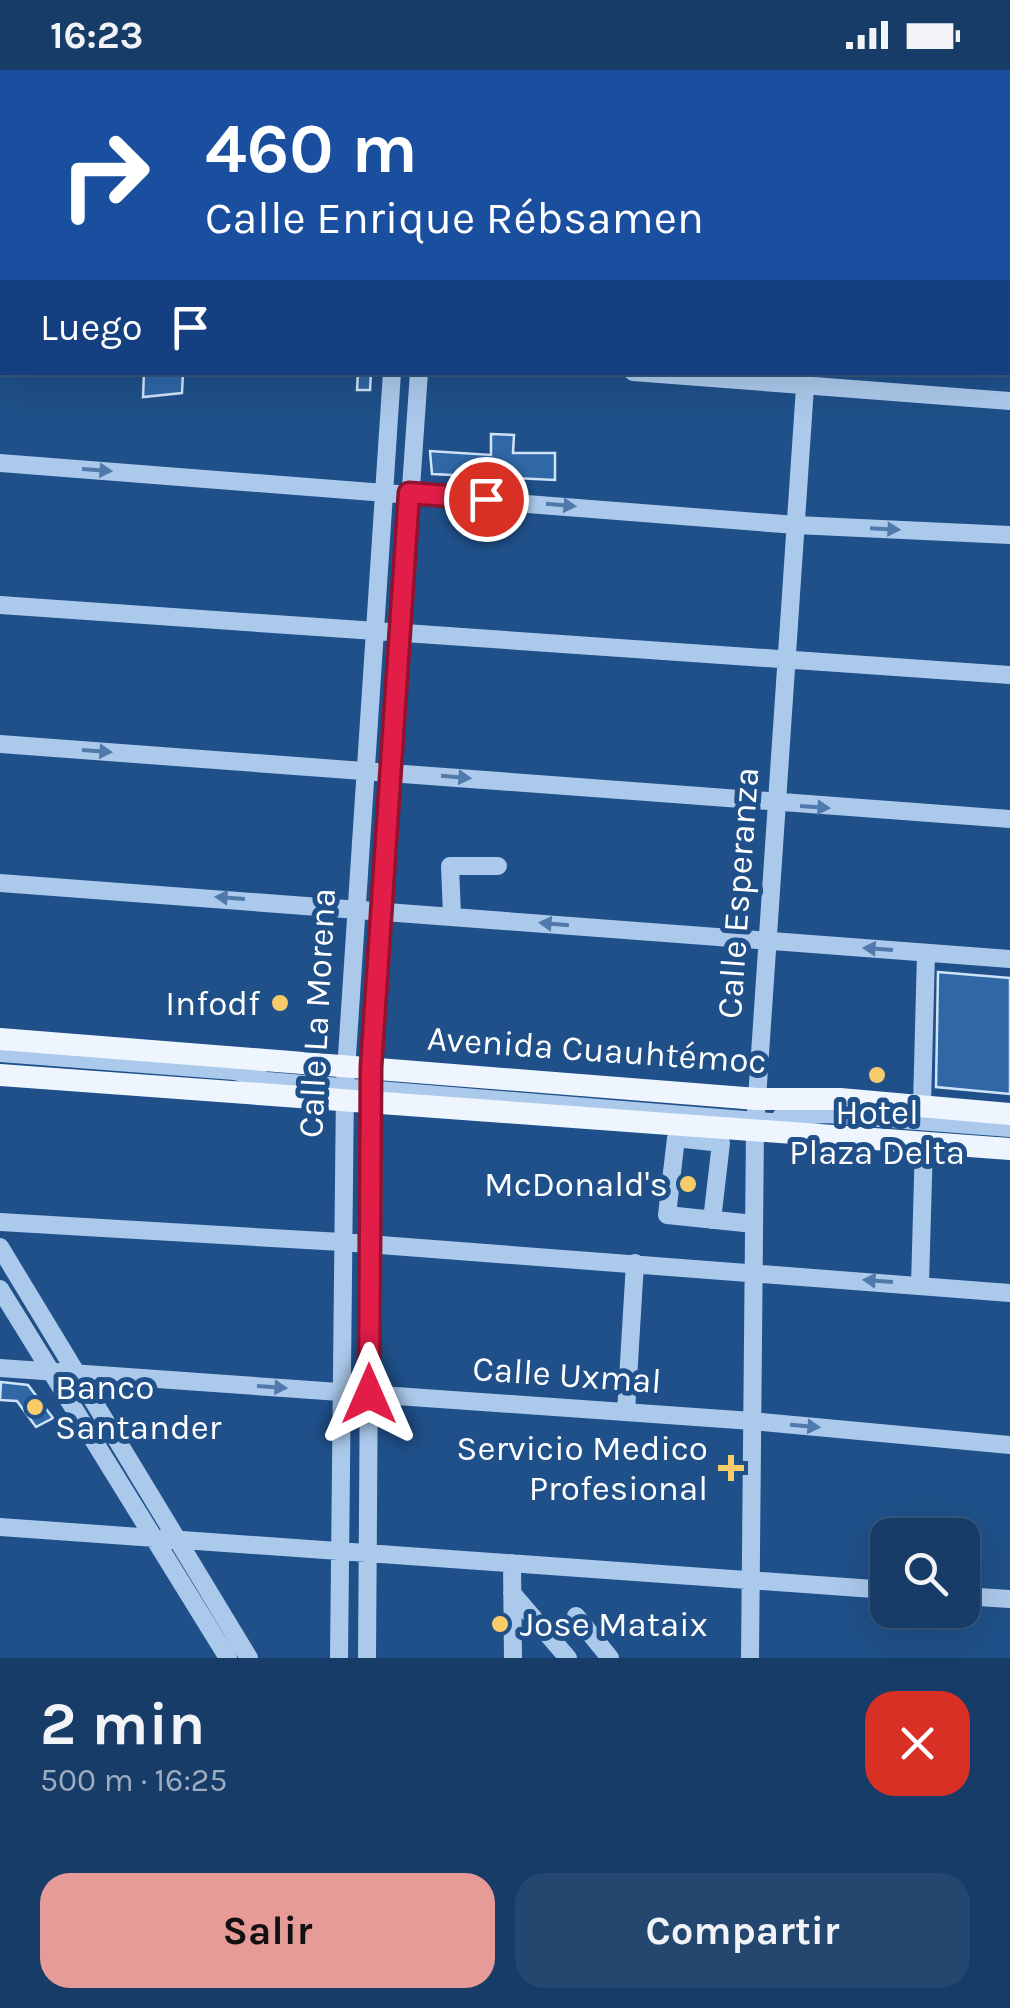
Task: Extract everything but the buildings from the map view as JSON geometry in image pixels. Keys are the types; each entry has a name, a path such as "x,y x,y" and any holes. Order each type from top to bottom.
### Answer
{"main road":[{"name":"Avenida Cuauhtémoc","path":"0,1039 345,1083 756,1115 922,1106 1010,1114"},
{"name":"Avenida Cuauhtémoc","path":"0,1072 345,1083 756,1115 924,1143 1010,1146"}],"street":[{"name":"Calle La Morena","path":"338,1658 345,1083 362,769 392,375"},
{"name":"Calle La Morena","path":"366,1658 370,1085 419,375"},
{"path":"707,375 805,379 1010,401"},
{"name":"Calle Esperanza","path":"750,1658 756,1115 805,379"},
{"path":"0,463 796,524 1010,535"},
{"path":"0,605 1010,675"},
{"path":"0,744 392,771 777,805 1010,819"},
{"path":"452,915 450,866 498,866"},
{"path":"0,883 1010,958"},
{"path":"922,1106 926,952"},
{"name":"Avenida Cuauhtémoc","path":"0,1053 235,1071 267,1081"},
{"name":"Avenida Cuauhtémoc","path":"0,1072 234,1086 267,1081 345,1083"},
{"name":"Avenida Cuauhtémoc","path":"756,1115 826,1114 1010,1128"},
{"name":"Avenida Cuauhtémoc","path":"756,1115 825,1128 1010,1146"},
{"path":"712,1220 721,1144 676,1138 667,1215 712,1220 754,1224"},
{"path":"920,1284 924,1143"},
{"path":"0,1222 370,1244 1010,1293"},
{"path":"0,1247 249,1658"},
{"path":"626,1412 635,1263"},
{"path":"0,1289 228,1658"},
{"name":"Calle Uxmal","path":"0,1368 752,1421 1010,1445"},
{"path":"0,1527 870,1589"},
{"path":"512,1563 513,1658"},
{"path":"512,1593 568,1658"},
{"path":"980,1597 1010,1599"},
{"path":"576,1616 610,1658"}],"place":[{"name":"Infodf","path":"280,1003"},
{"name":"Hotel Plaza Delta","path":"877,1075"},
{"name":"McDonald's","path":"688,1184"},
{"name":"Banco Santander","path":"35,1407"},
{"name":"Servicio Medico Profesional","path":"731,1468"},
{"name":"Jose Mataix","path":"500,1624"}],"route":[{"path":"369,1394 371,1067 409,493 486,499"}]}
